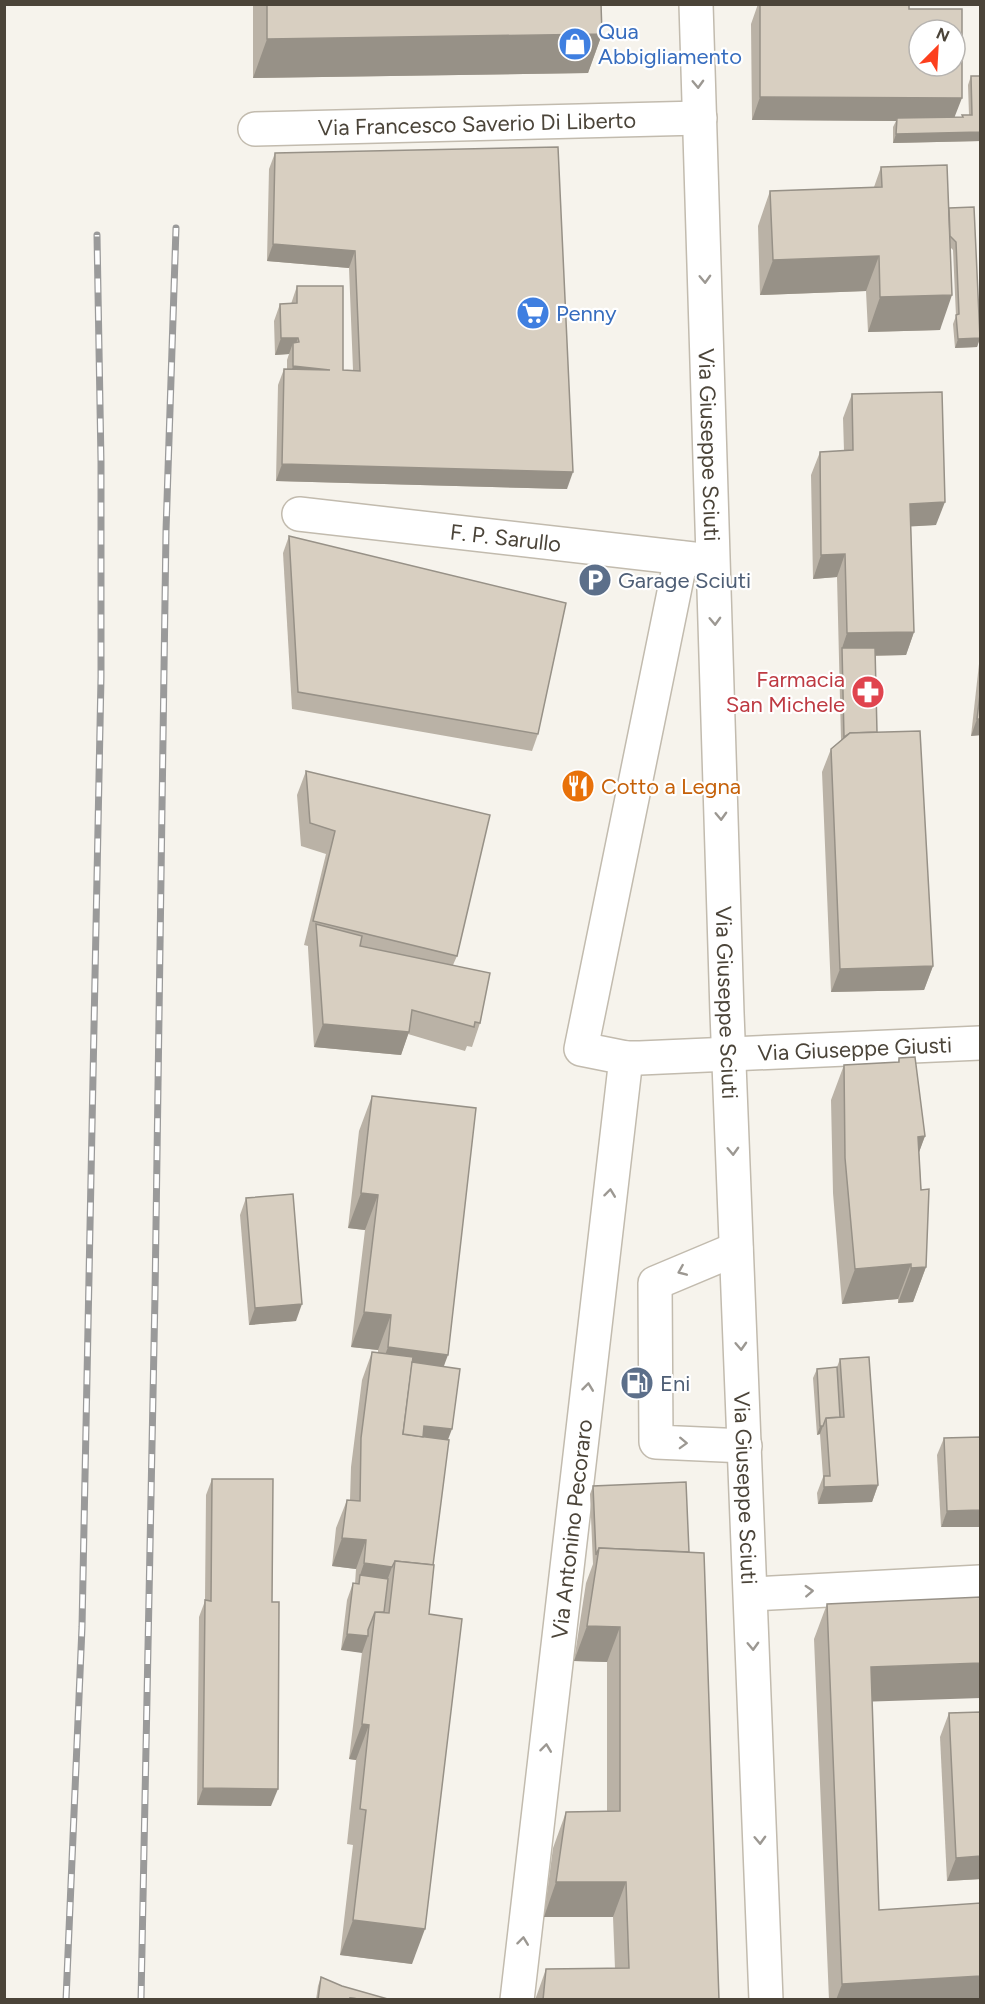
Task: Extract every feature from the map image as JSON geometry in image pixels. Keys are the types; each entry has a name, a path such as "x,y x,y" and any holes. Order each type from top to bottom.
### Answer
{"street":[{"name":"Via Giuseppe Sciuti","path":"696,4 729,1055 766,2000"},
{"name":"Via Francesco Saverio Di Liberto","path":"255,129 700,118"},
{"name":"F. P. Sarullo","path":"298,514 713,561"},
{"name":"Via Giuseppe Giusti","path":"681,558 581,1049 626,1058 981,1043"},
{"name":"Via Antonino Pecoraro","path":"517,2000 626,1058"},
{"path":"736,1250 655,1283 656,1442 745,1446"},
{"path":"751,1594 981,1582"}],"building":[{"path":"267,4 601,4 602,34 267,39"},
{"path":"760,4 909,4 909,9 962,9 962,18 907,18 907,78 962,78 962,98 760,97"},
{"path":"971,76 981,76 981,132 896,134 897,118 972,115"},
{"path":"558,147 573,472 282,464 284,369 330,370 293,366 293,343 299,342 298,338 281,338 280,304 297,303 297,286 343,286 343,370 360,371 355,251 273,244 275,153"},
{"path":"947,165 952,295 880,297 879,256 773,260 770,191 882,187 881,167"},
{"path":"974,207 980,338 958,339 956,242 950,236 949,208"},
{"path":"942,392 945,502 910,504 914,632 847,633 845,554 821,555 820,452 853,450 852,394"},
{"path":"289,536 566,603 538,734 298,692"},
{"path":"842,648 875,648 877,732 850,733 844,737"},
{"path":"981,686 981,719 977,719"},
{"path":"920,731 933,966 840,969 831,749 850,733"},
{"path":"306,771 490,815 457,956 313,921 335,831 310,823"},
{"path":"316,924 362,936 360,946 490,973 480,1023 475,1022 474,1027 412,1010 409,1032 323,1024"},
{"path":"915,1057 925,1136 918,1137 921,1190 929,1189 926,1267 911,1268 911,1264 855,1269 845,1158 844,1065 899,1062 899,1058"},
{"path":"372,1096 476,1108 448,1355 388,1347 391,1315 364,1312 378,1195 361,1193"},
{"path":"293,1194 302,1304 255,1308 246,1198"},
{"path":"372,1352 413,1357 403,1434 449,1440 433,1565 395,1561 392,1567 364,1563 366,1540 342,1538 347,1500 360,1501 361,1438"},
{"path":"869,1357 878,1485 824,1487 824,1476 830,1476 826,1418 844,1417 840,1359"},
{"path":"412,1362 460,1369 452,1429 424,1426 423,1437 403,1434"},
{"path":"837,1367 840,1417 826,1418 823,1426 820,1426 817,1369"},
{"path":"981,1437 981,1510 947,1511 944,1438"},
{"path":"212,1479 273,1479 272,1602 279,1602 278,1789 203,1788 205,1600 211,1601"},
{"path":"686,1482 689,1552 599,1548 596,1555 593,1486"},
{"path":"599,1548 704,1553 719,2000 543,2000 546,1969 629,1968 626,1882 556,1882 566,1812 620,1811 620,1627 587,1626"},
{"path":"395,1561 434,1565 429,1614 462,1619 425,1929 353,1920 366,1810 360,1809 369,1725 362,1724 375,1612 389,1613"},
{"path":"360,1575 388,1579 384,1612 375,1612 368,1636 347,1634 353,1583 359,1584"},
{"path":"981,1597 981,1663 871,1667 879,1910 981,1903 981,1976 842,1984 827,1604"},
{"path":"981,1712 981,1856 956,1858 949,1713"},
{"path":"321,1977 388,2000 350,1998 349,2000 318,2000"}],"railway":[{"path":"141,2000 155,1295 166,531 176,228"},
{"path":"66,2000 82,1627 101,677 101,462 97,235"}],"place":[{"name":"Qua Abbigliamento","path":"575,44"},
{"name":"Penny","path":"533,313"},
{"name":"Garage Sciuti","path":"595,580"},
{"name":"Farmacia San Michele","path":"868,692"},
{"name":"Cotto a Legna","path":"578,786"},
{"name":"Eni","path":"637,1383"}]}
